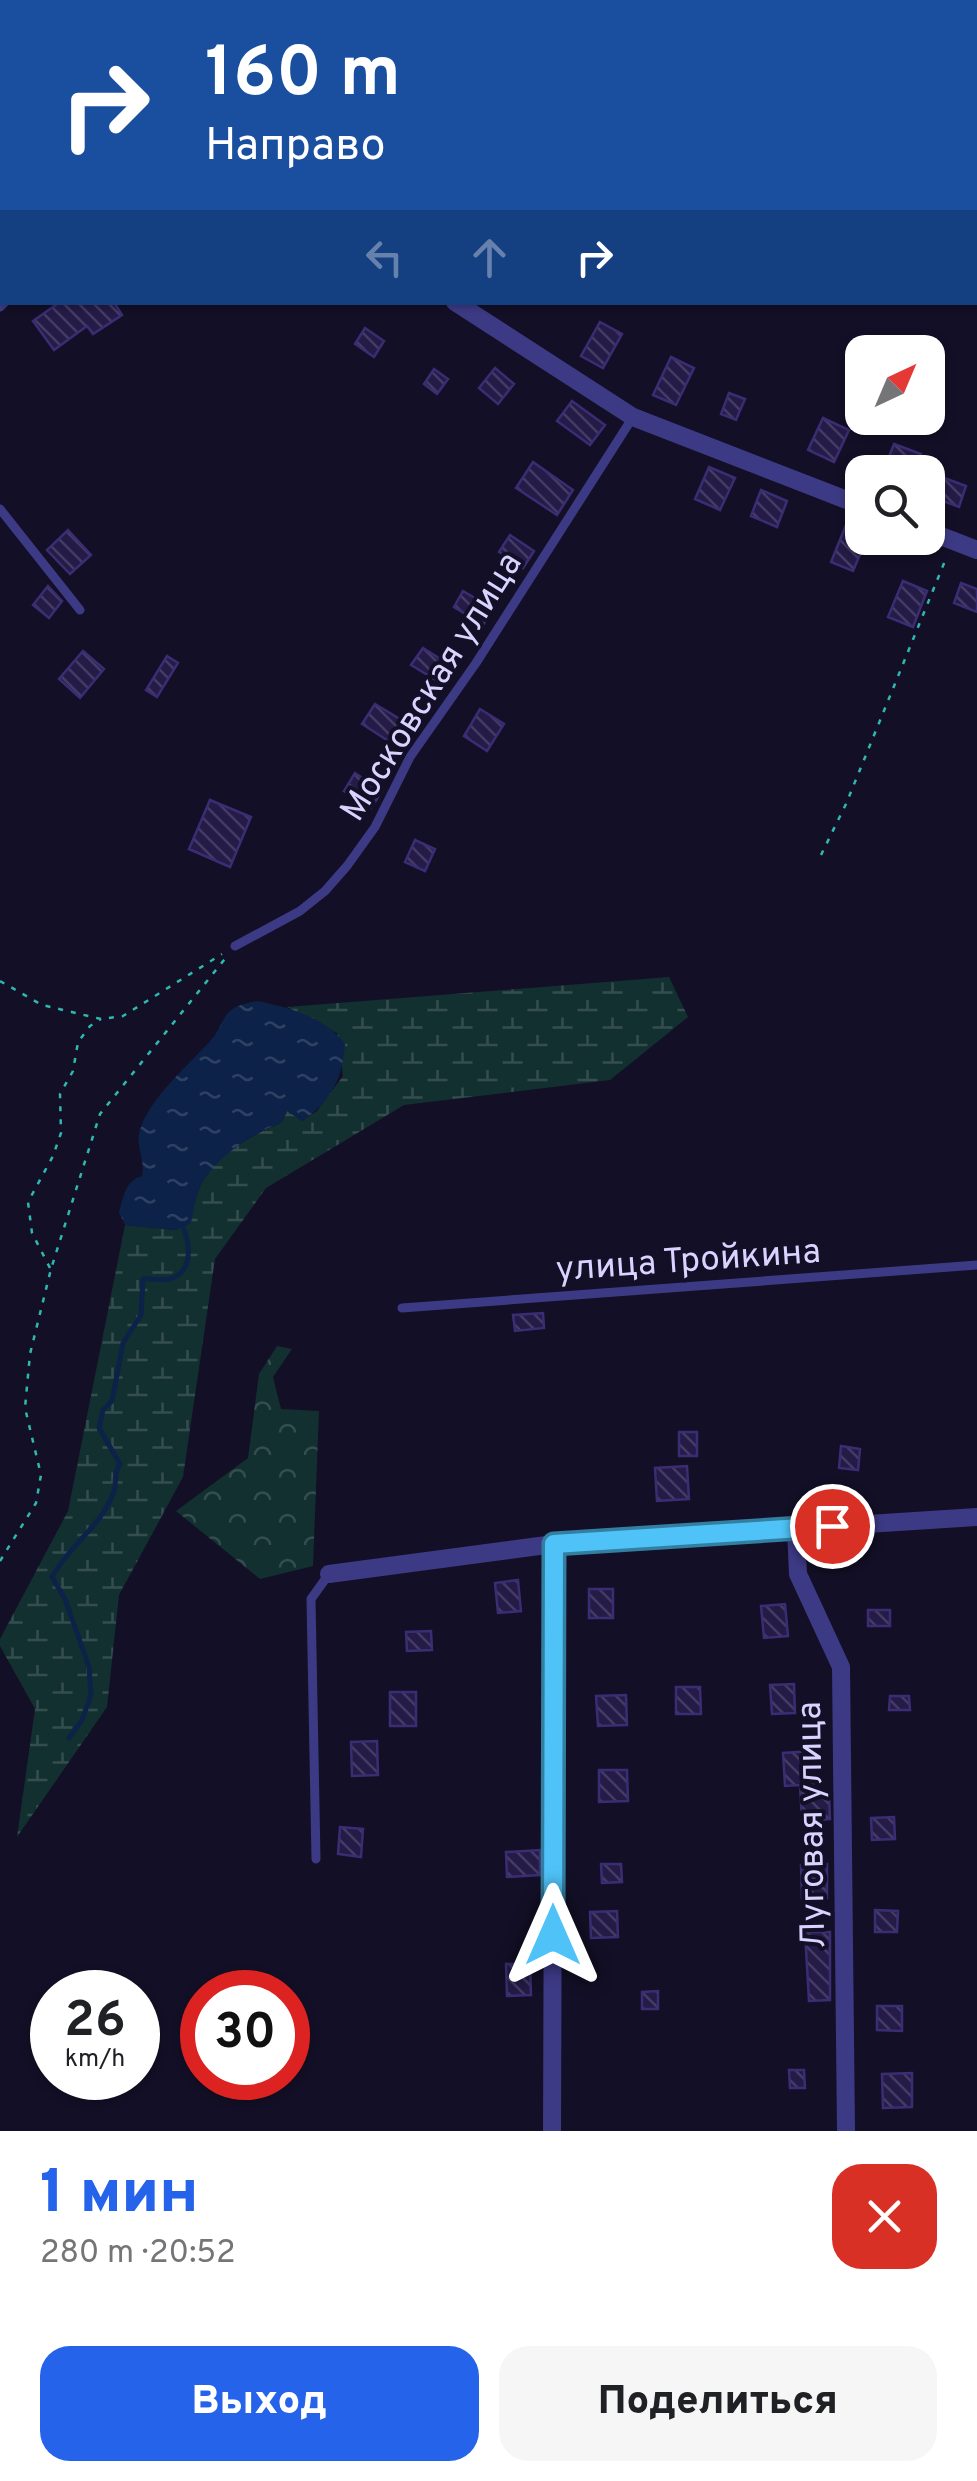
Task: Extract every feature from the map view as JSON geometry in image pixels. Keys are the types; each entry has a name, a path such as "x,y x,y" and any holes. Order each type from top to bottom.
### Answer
{"street":[{"path":"460,305 632,417 845,499"},
{"path":"945,538 977,550"},
{"path":"329,1574 554,1544 977,1517"},
{"name":"Луговая улица","path":"796,1528 798,1574 841,1667 846,2131"},
{"path":"552,2131 554,1544"}],"lane":[{"name":"Московская улица","path":"235,946 300,911 348,866 375,828 410,757 476,663 632,417"},
{"path":"0,509 80,610"},
{"name":"улица Тройкина","path":"402,1308 977,1265"},
{"path":"316,1859 311,1600 329,1574"}],"path":[{"path":"821,855 846,804 953,541"},
{"path":"0,981 42,1005 101,1019 123,1016 235,946"},
{"path":"0,1560 36,1503 41,1475 24,1408 30,1354 51,1269 100,1114 235,946"},
{"path":"51,1269 32,1233 28,1202 54,1156 60,1133 60,1094 73,1071 78,1042 101,1019"}],"green space":[{"path":"669,977 688,1017 610,1080 404,1105 266,1188 215,1259 183,1477 119,1595 107,1707 17,1837 35,1709 0,1646 0,1639 68,1511 125,1225 176,1230 190,1223 201,1185 225,1156 258,1133 281,1123 288,1110 302,1121 317,1111 343,1076 337,1033 287,1007"},
{"path":"277,1346 292,1349 273,1377 281,1409 319,1411 313,1566 260,1579 176,1511 248,1458 259,1374"}],"water":[{"path":"257,1001 306,1015 328,1027 345,1044 334,1088 302,1121 287,1111 281,1123 258,1133 225,1156 201,1185 191,1223 176,1230 125,1225 119,1212 129,1185 142,1176 139,1136 152,1105 212,1039 229,1012"}],"building":[{"path":"56,305 116,305 122,315 93,334 87,326 54,350 33,321"},
{"path":"600,322 622,334 603,368 581,356"},
{"path":"365,328 384,341 374,357 355,344"},
{"path":"671,357 694,368 676,405 653,395"},
{"path":"495,368 514,384 498,404 479,388"},
{"path":"434,369 448,379 437,394 424,384"},
{"path":"729,393 745,399 736,420 721,414"},
{"path":"572,401 605,425 590,445 557,421"},
{"path":"823,418 845,428 847,435 834,462 808,450"},
{"path":"894,444 921,454 921,455 890,455"},
{"path":"533,462 573,490 557,515 516,488"},
{"path":"709,467 735,478 720,510 695,499"},
{"path":"945,478 966,486 959,507 945,502"},
{"path":"761,490 787,501 777,527 751,516"},
{"path":"845,527 845,555 860,555 853,571 831,562"},
{"path":"68,530 91,555 70,574 47,550"},
{"path":"510,535 534,551 523,568 499,552"},
{"path":"903,581 927,591 913,627 888,617"},
{"path":"961,583 977,589 977,612 954,603"},
{"path":"48,586 62,601 49,618 33,605"},
{"path":"463,591 493,609 483,625 454,607"},
{"path":"423,648 450,665 439,682 411,665"},
{"path":"83,651 104,669 80,698 59,679"},
{"path":"167,656 178,663 157,697 146,690"},
{"path":"375,704 403,721 390,742 362,724"},
{"path":"480,709 504,724 487,751 464,736"},
{"path":"355,773 382,791 371,808 344,791"},
{"path":"210,800 251,817 230,867 189,849"},
{"path":"415,840 435,849 425,871 405,862"},
{"path":"543,1313 544,1328 515,1331 513,1315"},
{"path":"679,1432 697,1432 697,1456 679,1456"},
{"path":"841,1446 860,1449 858,1470 839,1468"},
{"path":"687,1466 689,1499 657,1501 655,1468"},
{"path":"836,1538 834,1555 819,1552 821,1539"},
{"path":"518,1580 521,1611 498,1613 495,1583"},
{"path":"589,1589 613,1589 613,1618 589,1618"},
{"path":"785,1604 788,1636 764,1638 761,1606"},
{"path":"868,1610 890,1610 890,1626 868,1626"},
{"path":"431,1631 432,1650 407,1651 406,1632"},
{"path":"794,1684 795,1713 772,1714 770,1685"},
{"path":"676,1687 700,1687 701,1714 676,1714"},
{"path":"390,1692 416,1692 416,1726 390,1726"},
{"path":"626,1695 627,1725 598,1726 596,1696"},
{"path":"890,1696 909,1696 910,1710 889,1710"},
{"path":"377,1741 378,1775 352,1776 351,1742"},
{"path":"811,1751 814,1795 829,1794 830,1819 802,1821 800,1785 785,1786 783,1753"},
{"path":"599,1770 627,1770 628,1801 599,1802"},
{"path":"894,1817 895,1839 872,1840 871,1818"},
{"path":"340,1827 363,1829 361,1857 338,1854"},
{"path":"540,1850 540,1875 507,1877 506,1852"},
{"path":"601,1864 621,1864 622,1882 602,1883"},
{"path":"827,1864 827,1898 802,1898 801,1865"},
{"path":"875,1910 898,1911 897,1932 875,1932"},
{"path":"617,1911 618,1937 591,1938 590,1912"},
{"path":"805,1932 830,1932 830,2000 809,2001"},
{"path":"530,1963 531,1995 507,1996 506,1964"},
{"path":"658,1991 658,2009 642,2009 642,1992"},
{"path":"877,2006 902,2006 902,2031 877,2030"},
{"path":"789,2070 804,2070 805,2088 790,2088"},
{"path":"912,2073 912,2107 883,2108 882,2074"}],"waterway":[{"path":"69,1738 82,1720 91,1695 89,1667 65,1599 52,1577 100,1517 113,1494 120,1464 99,1428 103,1410 112,1401 123,1343 141,1315 143,1279 169,1279 183,1271 188,1257 183,1227"}],"route":[{"path":"553,1935 554,1544 832,1526"}]}
